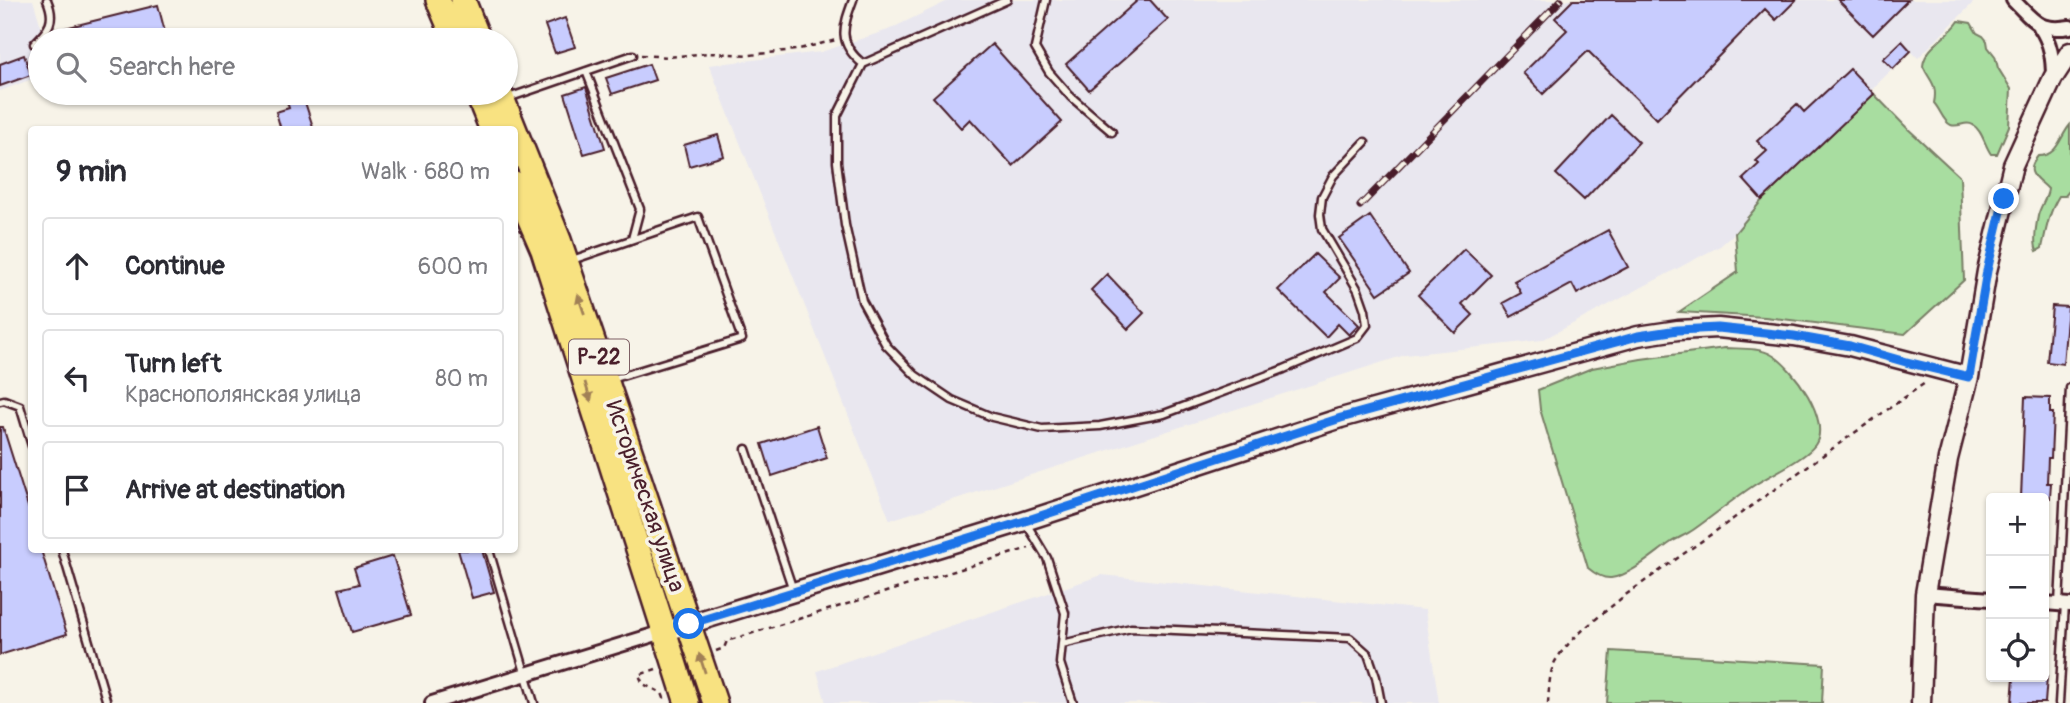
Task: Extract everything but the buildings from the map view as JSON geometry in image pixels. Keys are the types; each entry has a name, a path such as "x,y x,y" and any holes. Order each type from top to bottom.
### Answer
{"highway":[{"path":"439,0 450,28"},
{"path":"463,0 475,28"},
{"path":"482,105 490,126"},
{"name":"Историческая улица","path":"506,105 514,126"},
{"name":"Историческая улица","path":"518,137 567,262 715,703"},
{"name":"Историческая улица","path":"518,193 546,261 687,703"}],"main road":[{"path":"1921,703 1925,594 1948,458 1969,377 1987,271 2013,164 2053,78 2070,52"},
{"path":"663,632 1025,521 1341,418 1638,336 1718,328 1794,336 1850,346 1969,377"}],"street":[{"path":"2013,0 2047,37 2053,63 2053,78"},
{"path":"2040,27 2070,27"},
{"path":"1925,594 1986,599"},
{"path":"432,703 663,632"}],"lane":[{"path":"47,0 52,11 49,28"},
{"path":"853,0 843,27 850,53 863,64"},
{"path":"1007,0 863,64 837,116 837,162 845,225 862,301 886,345 915,375 952,400 992,417 1042,429 1100,426 1164,414 1357,338 1367,325 1365,310 1358,290 1322,229 1320,214 1322,197 1333,176 1365,142"},
{"path":"1046,0 1035,48 1049,72 1070,96 1112,132"},
{"path":"518,91 633,55"},
{"path":"586,71 640,209 632,239"},
{"path":"567,262 698,217 742,340 607,381"},
{"path":"2059,703 2065,604 2070,388"},
{"path":"0,401 4,400 20,407 28,433"},
{"path":"746,449 794,592"},
{"path":"1025,521 1047,558 1065,613 1060,663 1073,703"},
{"path":"63,553 107,703"},
{"path":"490,553 534,703"},
{"path":"1062,644 1131,628 1350,638 1368,654 1381,703"}],"path":[{"path":"633,55 750,55 795,50 846,37"},
{"path":"1548,703 1555,661 1578,635 1623,596 1942,371"},
{"path":"699,655 724,648 727,641 1039,545"},
{"path":"666,703 662,694 643,684 639,675 674,663"}],"shaded area":[{"path":"0,0 33,0 41,28 28,28 28,80 0,91"},
{"path":"950,0 1976,0 1918,58 1911,51 1871,90 1874,94 1762,199 1735,233 1720,246 1542,340 1405,355 890,520 709,65 821,52 888,30"},
{"path":"1102,575 1425,610 1439,703 826,703 817,671"}],"green space":[{"path":"1959,21 1971,23 1977,33 1987,41 1998,68 2011,89 2009,126 1997,154 1991,154 1973,125 1968,123 1954,126 1946,121 1934,103 1934,86 1923,66 1928,53"},
{"path":"1874,94 1960,177 1964,280 1905,334 1765,317 1679,312 1738,272 1735,233 1762,200"},
{"path":"2070,125 2070,190 2065,196 2059,196 2048,221 2042,248 2037,251 2037,220 2048,189 2034,175 2032,167 2038,156 2054,150"},
{"path":"1725,348 1767,352 1781,361 1799,382 1814,409 1819,435 1815,445 1803,456 1753,486 1634,569 1611,578 1598,575 1588,568 1540,409 1538,390 1592,368"},
{"path":"1611,651 1824,664 1822,703 1607,703"}],"railway":[{"path":"1360,206 1561,0"}],"route":[{"path":"689,624 1025,521 1341,418 1638,336 1718,328 1794,336 1850,346 1969,377 1987,271 2004,199"}]}
